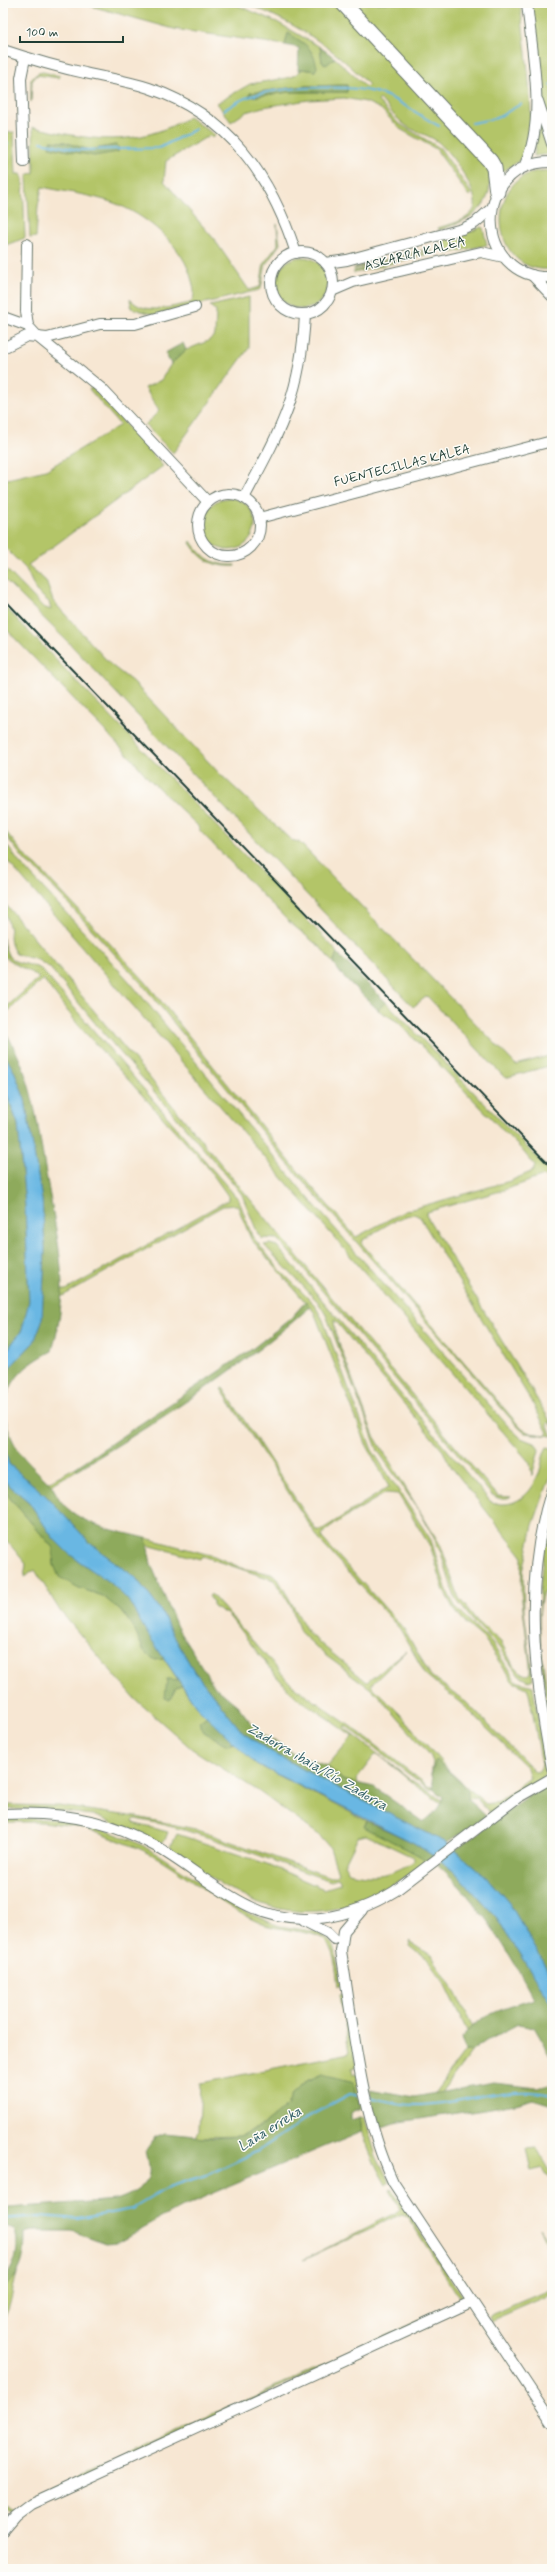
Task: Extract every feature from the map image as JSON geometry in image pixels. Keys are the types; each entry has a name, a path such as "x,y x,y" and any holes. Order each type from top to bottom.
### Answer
{"highway":[{"path":"343,3 490,160 494,168 497,192"}],"street":[{"path":"524,167 534,140 535,90 527,3"},
{"path":"3,50 25,58 149,88 171,96 206,117 232,139 256,167 276,199 296,253"},
{"path":"24,162 21,78 25,58"},
{"path":"535,90 552,144"},
{"path":"552,162 524,167 504,182 497,192 492,208 492,234 504,257 521,271 532,275 552,277"},
{"name":"ASKARRA KALEA","path":"326,263 347,260 462,229 475,223 492,208"},
{"path":"27,244 26,311 29,327"},
{"name":"ASKARRA KALEA","path":"332,291 353,282 481,252 504,257"},
{"path":"296,253 312,254 326,263 332,276 332,291 325,305 312,313 305,315 287,311 277,301 271,288 274,269 287,256 296,253"},
{"path":"532,275 552,296"},
{"path":"12,342 27,336 47,338 100,324 135,324 195,307"},
{"path":"244,498 274,442 291,404 303,352 305,315"},
{"path":"3,318 29,327 39,338 102,389 208,502"},
{"path":"3,348 29,327"},
{"name":"FUENTECILLAS KALEA","path":"259,518 552,441"},
{"path":"225,494 244,498 256,510 259,518 260,527 254,545 238,555 220,555 211,551 200,537 198,518 208,502 225,494"},
{"path":"552,1489 537,1550 532,1626 537,1682 552,1768"},
{"path":"296,1919 336,1916 362,1909 405,1884 517,1798 552,1778"},
{"path":"3,1814 50,1814 85,1819 110,1826 154,1846 249,1907 268,1914 296,1919 338,1939"},
{"path":"338,1939 348,1924 362,1909"},
{"path":"336,1916 340,1925 338,1939 369,2116 381,2157 393,2182 552,2422"},
{"path":"3,2530 15,2516 32,2504 472,2302"}],"green space":[{"path":"80,3 232,3 277,22 320,47 322,62 326,65 335,58 366,87 369,85 356,71 311,36 295,26 243,3 336,3 488,167 490,180 489,192 485,201 471,216 439,230 438,228 466,218 473,211 475,204 470,186 450,155 438,142 404,124 380,99 378,101 398,123 440,148 472,194 469,196 436,149 400,129 381,109 366,102 344,98 309,100 263,107 246,112 231,122 217,103 250,84 292,77 303,69 315,71 295,37 288,33 285,45 174,29","holes":["347,85 347,92 290,92 250,97 250,93 304,86"]},
{"path":"346,3 520,3 529,80 531,124 530,140 525,155 501,173"},
{"path":"532,3 552,3 552,133 540,91"},
{"path":"288,33 307,46 313,54 317,67 315,71 303,69 298,71 299,48 285,45"},
{"path":"320,47 335,58 326,65 322,62"},
{"path":"43,72 60,76 59,78 37,75 32,81 31,102 31,79 38,73"},
{"path":"347,85 347,92 290,92 249,97 250,93 304,86"},
{"path":"189,117 215,135 212,138 210,135 166,161 164,181 214,239 249,290 260,287 264,263 278,245 277,224 280,244 266,264 261,288 259,290 155,315 131,308 130,299 143,307 158,309 190,303 194,296 193,285 185,262 178,251 160,231 137,214 114,203 42,187 38,206 36,237 30,238 27,177 29,174 34,173 33,127 74,135 112,139 131,138 150,134","holes":["50,141 65,142 89,150 115,145 94,156 76,150 62,150"]},
{"path":"539,121 552,151 552,154 534,156"},
{"path":"14,132 16,174 21,174 23,179 25,238 3,246 3,133"},
{"path":"50,141 65,142 89,150 116,145 119,148 118,152 94,156 49,147"},
{"path":"552,171 552,269 530,266 514,256 504,239 501,220 504,200 514,184 530,173"},
{"path":"481,227 483,228 487,245 445,254 442,240 468,233"},
{"path":"431,248 354,269 353,268"},
{"path":"432,251 432,253 354,273 354,271"},
{"path":"302,257 312,259 320,265 326,273 328,283 326,293 320,301 312,307 302,309 292,307 284,301 278,293 276,283 278,273 284,265 292,259"},
{"path":"249,297 249,348 173,453 145,425 159,411 145,388 161,380 171,364 186,350 208,341 215,335 216,311 210,306"},
{"path":"183,343 186,350 171,364 165,353"},
{"path":"93,388 163,466 28,565 46,581 53,601 111,665 133,682 219,773 291,840 299,842 516,1065 552,1055 552,1065 505,1078 427,996 413,1007 72,646 3,578 3,566 43,607 51,610 49,602 36,591 26,569 3,546 3,480 46,470 120,425 89,389"},
{"path":"229,498 243,502 251,510 255,524 251,538 243,546 229,550 215,546 207,538 203,524 207,510 215,502"},
{"path":"191,541 199,552 210,560 235,566 221,565 209,562 199,554 190,543"},
{"path":"3,605 333,947 337,953 333,963 321,948 288,921 201,832 197,825 149,779 133,760 3,626"},
{"path":"3,828 26,857 38,867 144,980 291,1163 356,1237 405,1211 510,1181 533,1171 535,1166 522,1150 398,1022 378,1010 386,1002 552,1173 552,1180 544,1176 504,1190 427,1212 426,1215 552,1424 552,1427 549,1422 547,1424 552,1436 525,1433 518,1427 283,1158 143,985 38,871 26,862 3,832","holes":["414,1214 420,1217 533,1404 548,1433 545,1435 530,1433 522,1429 362,1244 363,1240 401,1218"]},
{"path":"3,840 19,862 129,981 304,1193 508,1426 521,1438 536,1444 539,1450 532,1476 530,1463 3,856"},
{"path":"3,901 458,1450 498,1496 511,1497 503,1499 491,1494 299,1263 277,1239 261,1238 242,1195 233,1183 99,1028 51,969 38,960 16,954 11,942 10,930 4,911"},
{"path":"3,938 5,948 11,958 15,961 41,969 239,1200 252,1236 280,1270 314,1304 323,1320 372,1450 431,1540 447,1591 456,1608 491,1642 516,1681 533,1686 546,1771 543,1777 490,1813 476,1798 468,1799 468,1790 436,1761 431,1775 433,1762 430,1755 375,1692 325,1655 300,1632 291,1606 274,1580 202,1556 200,1559 147,1545 146,1538 214,1556 242,1568 271,1574 278,1579 309,1634 367,1682 406,1651 371,1685 400,1714 449,1771 486,1804 498,1802 530,1778 527,1768 464,1706 426,1675 400,1629 320,1541 221,1389 223,1388 316,1530 321,1530 389,1487 366,1444 314,1312 251,1239 237,1205 223,1206 61,1297 61,1290 66,1290 228,1200 228,1196 206,1165 79,1026 43,979 3,1016 3,1010 39,978 4,956","holes":["386,1493 398,1494 431,1548 444,1591 453,1608 463,1621 483,1638 513,1682 527,1688 542,1765 539,1771 535,1772 466,1702 431,1676 404,1629 322,1538 323,1533 342,1519"]},
{"path":"337,953 386,1002 378,1010 341,974 333,963"},
{"path":"3,1028 22,1064 33,1101 56,1232 62,1285 59,1318 52,1351 20,1373 11,1388 3,1408 3,1379 11,1366 34,1342 42,1321 45,1248 42,1200 25,1100 15,1073 3,1052"},
{"path":"3,1084 18,1124 25,1205 29,1301 22,1330 3,1356"},
{"path":"270,1244 277,1246 490,1501 504,1504 517,1501 523,1497 533,1486 538,1476 547,1447 552,1448 552,1472 533,1525 523,1572 524,1611 533,1679 529,1681 519,1676 498,1646 473,1621 455,1598 441,1553 433,1536 420,1512 378,1451 326,1315 318,1302 264,1245","holes":["334,1319 443,1451 452,1468 522,1556 521,1592 530,1665 530,1673 527,1675 521,1673 513,1665 501,1642 477,1621 459,1598 441,1546 373,1434 335,1333"]},
{"path":"306,1301 310,1307 227,1373 168,1414 77,1470 76,1467 252,1349 290,1319"},
{"path":"3,1408 6,1422 18,1450 50,1484 64,1505 81,1518 91,1523 146,1538 151,1564 177,1627 214,1686 238,1706 259,1733 282,1745 293,1754 327,1766 343,1780 374,1787 423,1822 430,1817 440,1805 443,1797 434,1790 431,1775 436,1760 468,1790 468,1799 486,1816 447,1843 326,1782 275,1754 243,1733 194,1671 168,1626 162,1612 136,1578 92,1545 44,1494 9,1464 3,1443"},
{"path":"76,1467 77,1470 51,1485 48,1482"},
{"path":"3,1480 29,1502 53,1538 69,1554 113,1585 128,1600 164,1659 153,1660 144,1651 134,1629 124,1614 103,1596 79,1588 59,1577 54,1565 53,1548 3,1490"},
{"path":"3,1490 53,1548 54,1565 79,1588 103,1596 124,1614 134,1629 144,1651 153,1660 164,1659 178,1680 167,1679 170,1700 175,1688 182,1686 196,1706 207,1716 199,1722 227,1745 235,1743 256,1764 367,1821 364,1826 420,1856 426,1862 380,1892 357,1902 334,1909 310,1912 285,1910 260,1903 233,1891 173,1851 171,1846 177,1834 267,1864 324,1889 340,1884 340,1881 338,1878 331,1881 210,1838 160,1824 135,1819 133,1821 136,1824 168,1832 165,1840 161,1843 93,1815 47,1810 3,1809 3,1805 59,1806 137,1817 195,1829 330,1877 335,1877 338,1873 330,1848 319,1835 258,1791 192,1749 135,1699 60,1611 35,1570 24,1577 26,1564 3,1536","holes":["366,1835 413,1857 413,1861 398,1870 390,1873 375,1875 349,1872 344,1865 358,1837"]},
{"path":"552,1508 552,1597 547,1590 543,1592 540,1606 539,1623 542,1567"},
{"path":"211,1594 292,1685 367,1738 428,1786 433,1787 432,1790 421,1783 346,1726 345,1728 408,1778 442,1800 441,1803 416,1786 379,1755 375,1755 357,1778 358,1784 343,1780 327,1766 353,1736 295,1696 276,1676 228,1615 213,1606 213,1602 209,1596"},
{"path":"539,1625 552,1737 540,1650"},
{"path":"167,1679 178,1680 182,1686 175,1688 170,1700 165,1698"},
{"path":"207,1716 235,1743 227,1745 204,1732 199,1722"},
{"path":"552,1783 552,1977 510,1904 488,1879 455,1850 542,1786"},
{"path":"33,1818 70,1821 83,1827 42,1822 3,1822 3,1819"},
{"path":"367,1821 414,1843 433,1856 426,1862 420,1856 364,1827"},
{"path":"93,1826 132,1840 151,1850 246,1912 279,1926 318,1932 333,1945 342,1983 338,1986 330,1947 322,1938 309,1933 267,1926 247,1917 222,1902 163,1861 136,1847 90,1830"},
{"path":"441,1861 458,1875 497,1918 552,2006 552,2058 534,2027 518,2024 486,2041 472,2051 465,2051 461,2038 477,2022 494,2012 534,1999 515,1964 492,1928 466,1894 438,1865"},
{"path":"409,1941 432,1956 455,1992 472,2026 467,2031 443,1981 429,1961 410,1946"},
{"path":"344,1993 357,2066 352,2068 353,2074 357,2073 362,2108 357,2111 359,2108 354,2082 323,2075 305,2082 292,2093 287,2106 264,2125 240,2136 196,2137 199,2130 201,2083 349,2053 340,1994"},
{"path":"465,2051 472,2051 440,2094 433,2095"},
{"path":"323,2074 354,2082 359,2108 351,2114 351,2120 360,2117 362,2131 183,2206 117,2242 106,2243 72,2231 31,2231 25,2233 23,2258 21,2264 14,2277 3,2290 3,2279 14,2263 17,2242 14,2229 3,2225 3,2211 8,2208 116,2200 126,2196 141,2187 148,2178 149,2167 146,2150 155,2137 165,2133 215,2138 240,2136 264,2125 287,2106 292,2093 305,2082"},
{"path":"494,2083 538,2088 552,2084 552,2105 533,2099 516,2104 394,2123 377,2129 373,2115 370,2089 414,2097"},
{"path":"360,2117 365,2118 376,2156 389,2182 386,2185 370,2152 361,2126"},
{"path":"536,2147 552,2174 552,2184 543,2168 531,2171 526,2148"},
{"path":"392,2189 463,2296 464,2302 15,2511 3,2506 3,2503 14,2508 19,2506 41,2494 229,2406 236,2406 454,2304 459,2297 407,2216 401,2214 303,2260 395,2213 400,2208 390,2190"},
{"path":"540,2228 552,2246 552,2256"},
{"path":"17,2274 10,2303 3,2319 3,2290"},
{"path":"552,2289 552,2294 490,2321 488,2316"}],"water":[{"path":"3,1052 15,1073 25,1100 42,1200 45,1248 42,1321 34,1342 11,1366 3,1379 3,1356 22,1330 29,1301 25,1205 18,1124 3,1084"},
{"path":"3,1443 9,1464 44,1494 92,1545 136,1578 162,1612 168,1626 194,1671 243,1733 275,1754 326,1782 447,1843 488,1879 510,1904 552,1977 552,2006 497,1918 458,1875 441,1861 414,1843 256,1764 196,1706 147,1633 128,1600 113,1585 69,1554 53,1538 29,1502 3,1480"}],"waterway":[{"path":"224,110 238,101 261,93 298,88 340,88 376,93 389,97 439,126"},
{"path":"472,123 497,118 521,104"},
{"path":"41,142 78,150 159,148 196,129"},
{"path":"3,148 8,144"},
{"name":"Laña erreka","path":"369,2097 400,2104 412,2105 435,2104 502,2093 535,2092 552,2095"},
{"name":"Laña erreka","path":"3,2219 39,2216 78,2219 132,2209 169,2187 209,2174 258,2151 313,2114 350,2094 361,2096"}],"railway":[{"path":"3,598 552,1168"}],"water label":[{"name":"Zadorra ibaia/Río Zadorra","path":"317,1767"}]}
